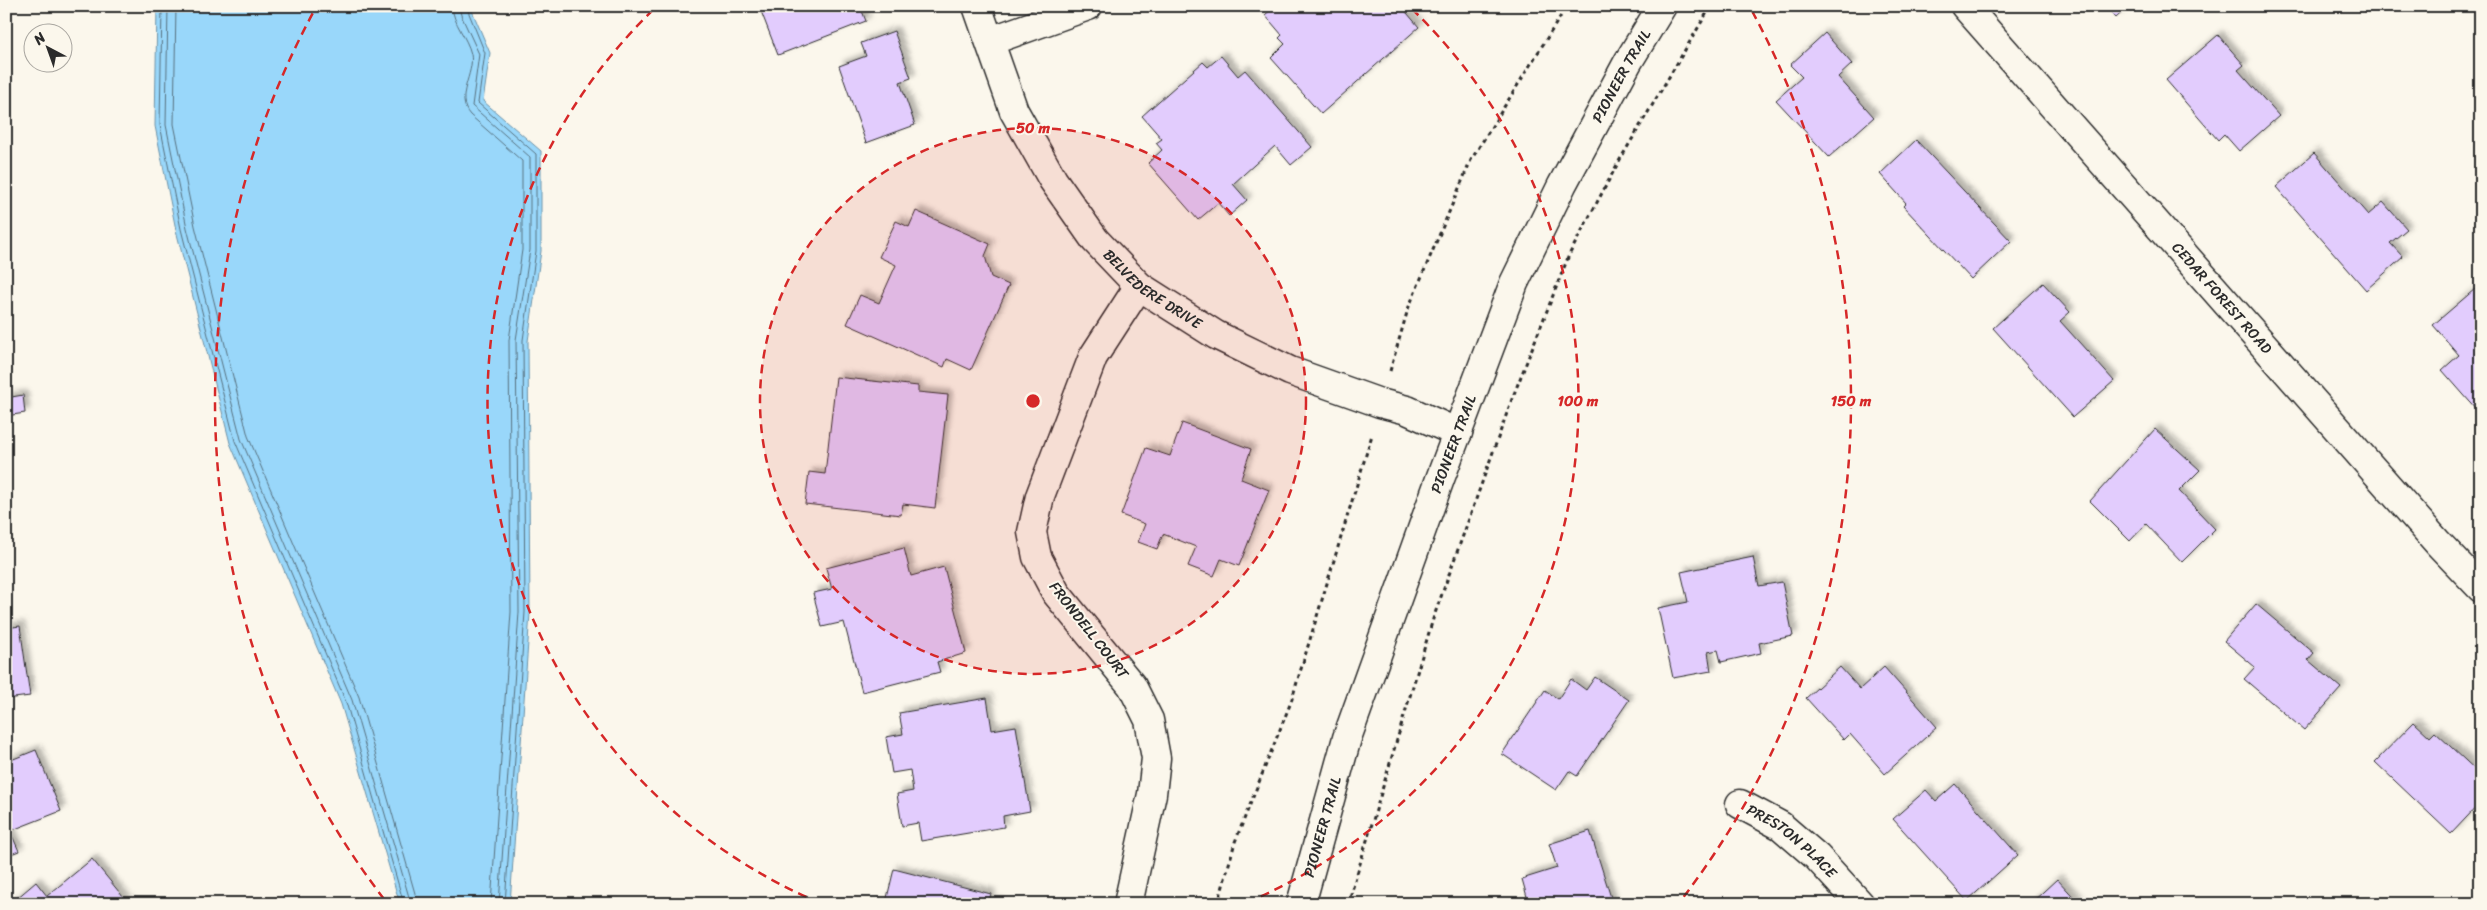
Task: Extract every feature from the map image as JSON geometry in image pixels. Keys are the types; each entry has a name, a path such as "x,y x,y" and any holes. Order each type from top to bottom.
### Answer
{"street":[{"name":"BELVEDERE DRIVE","path":"977,6 1014,111 1053,180 1095,240 1139,286 1216,335 1290,371 1380,403 1407,410 1458,433"},
{"path":"990,41 1088,6"},
{"name":"PIONEER TRAIL","path":"1301,904 1347,738 1514,283 1562,185 1628,62 1662,6"},
{"name":"CEDAR FOREST ROAD","path":"1965,6 2438,543 2481,588"},
{"name":"FRONDELL COURT","path":"1128,904 1152,794 1156,758 1149,720 1132,686 1056,593 1037,557 1032,532 1040,496 1093,357 1139,286"},
{"name":"PRESTON PLACE","path":"1740,804 1782,826 1817,857 1860,904"}],"path":[{"path":"1218,904 1235,842 1291,702 1368,452 1380,403 1408,309 1471,160 1567,6"},
{"path":"1348,904 1432,619 1512,399 1569,255 1618,163 1711,6"}],"water":[{"path":"157,6 470,6 490,53 483,101 541,151 541,251 528,341 530,613 510,904 400,904 341,704 230,443 176,230 155,126"}],"building":[{"path":"759,6 860,6 866,21 778,55"},
{"path":"1275,6 1401,6 1419,27 1321,114 1271,58 1285,44 1279,38 1282,35 1265,15"},
{"path":"2105,6 2129,6 2116,18"},
{"path":"894,31 911,78 900,82 915,125 866,143 839,66 866,56 861,43"},
{"path":"1825,33 1852,64 1838,77 1874,117 1829,157 1776,100 1802,77 1790,65"},
{"path":"2218,35 2244,65 2238,70 2279,116 2239,151 2224,134 2218,140 2166,80"},
{"path":"1221,56 1238,76 1245,70 1312,147 1291,165 1275,146 1233,184 1247,200 1229,216 1218,203 1198,220 1148,163 1162,150 1156,143 1162,139 1142,116 1203,62 1208,67"},
{"path":"1916,140 2011,241 1971,279 1903,206 1906,203 1880,174"},
{"path":"2314,153 2368,215 2383,202 2407,229 2390,243 2403,257 2366,290 2276,187"},
{"path":"916,211 990,244 985,256 991,277 1009,285 971,370 947,359 944,367 847,324 860,295 879,303 896,265 879,257 896,221 909,227"},
{"path":"2043,283 2070,312 2060,321 2114,381 2073,417 1993,328"},
{"path":"2475,289 2481,295 2481,406 2477,410 2442,370 2459,355 2433,325"},
{"path":"836,377 918,386 918,392 948,395 935,508 903,504 901,515 805,504 809,472 825,474"},
{"path":"23,395 25,413 6,416 6,398"},
{"path":"1182,423 1251,449 1241,479 1269,490 1239,566 1221,559 1214,576 1188,566 1196,547 1163,534 1157,549 1138,542 1145,524 1121,515 1146,448 1170,456"},
{"path":"2155,429 2200,470 2179,491 2215,529 2182,562 2146,524 2130,541 2090,501"},
{"path":"904,548 911,576 944,567 966,653 937,662 940,672 862,692 844,622 822,627 813,593 832,589 826,568"},
{"path":"1753,557 1759,586 1782,582 1793,636 1759,643 1761,653 1721,662 1718,650 1708,652 1711,671 1673,678 1658,608 1688,602 1681,572"},
{"path":"2256,604 2314,653 2308,660 2341,688 2304,730 2244,679 2255,667 2224,641"},
{"path":"20,626 30,696 6,699 6,628"},
{"path":"1840,667 1860,689 1884,667 1937,727 1885,774 1850,734 1844,740 1806,698"},
{"path":"1595,677 1629,700 1577,776 1569,771 1556,790 1502,754 1545,690 1558,699 1571,679 1586,690"},
{"path":"987,698 992,730 1016,726 1030,811 1003,816 1004,827 921,841 918,823 902,826 897,794 913,791 910,770 892,773 886,737 903,734 899,713"},
{"path":"2414,722 2430,737 2435,732 2481,775 2481,802 2451,834 2375,762"},
{"path":"36,750 61,811 10,831 19,851 6,856 6,762"},
{"path":"1955,784 2018,855 1967,901 1893,819 1926,790 1936,801"},
{"path":"1590,831 1613,904 1529,904 1522,879 1557,868 1549,844"},
{"path":"92,859 129,904 10,904 36,882 47,896"},
{"path":"894,869 991,894 989,901 1001,904 894,904 886,902"},
{"path":"2057,879 2080,904 2030,904"}]}
